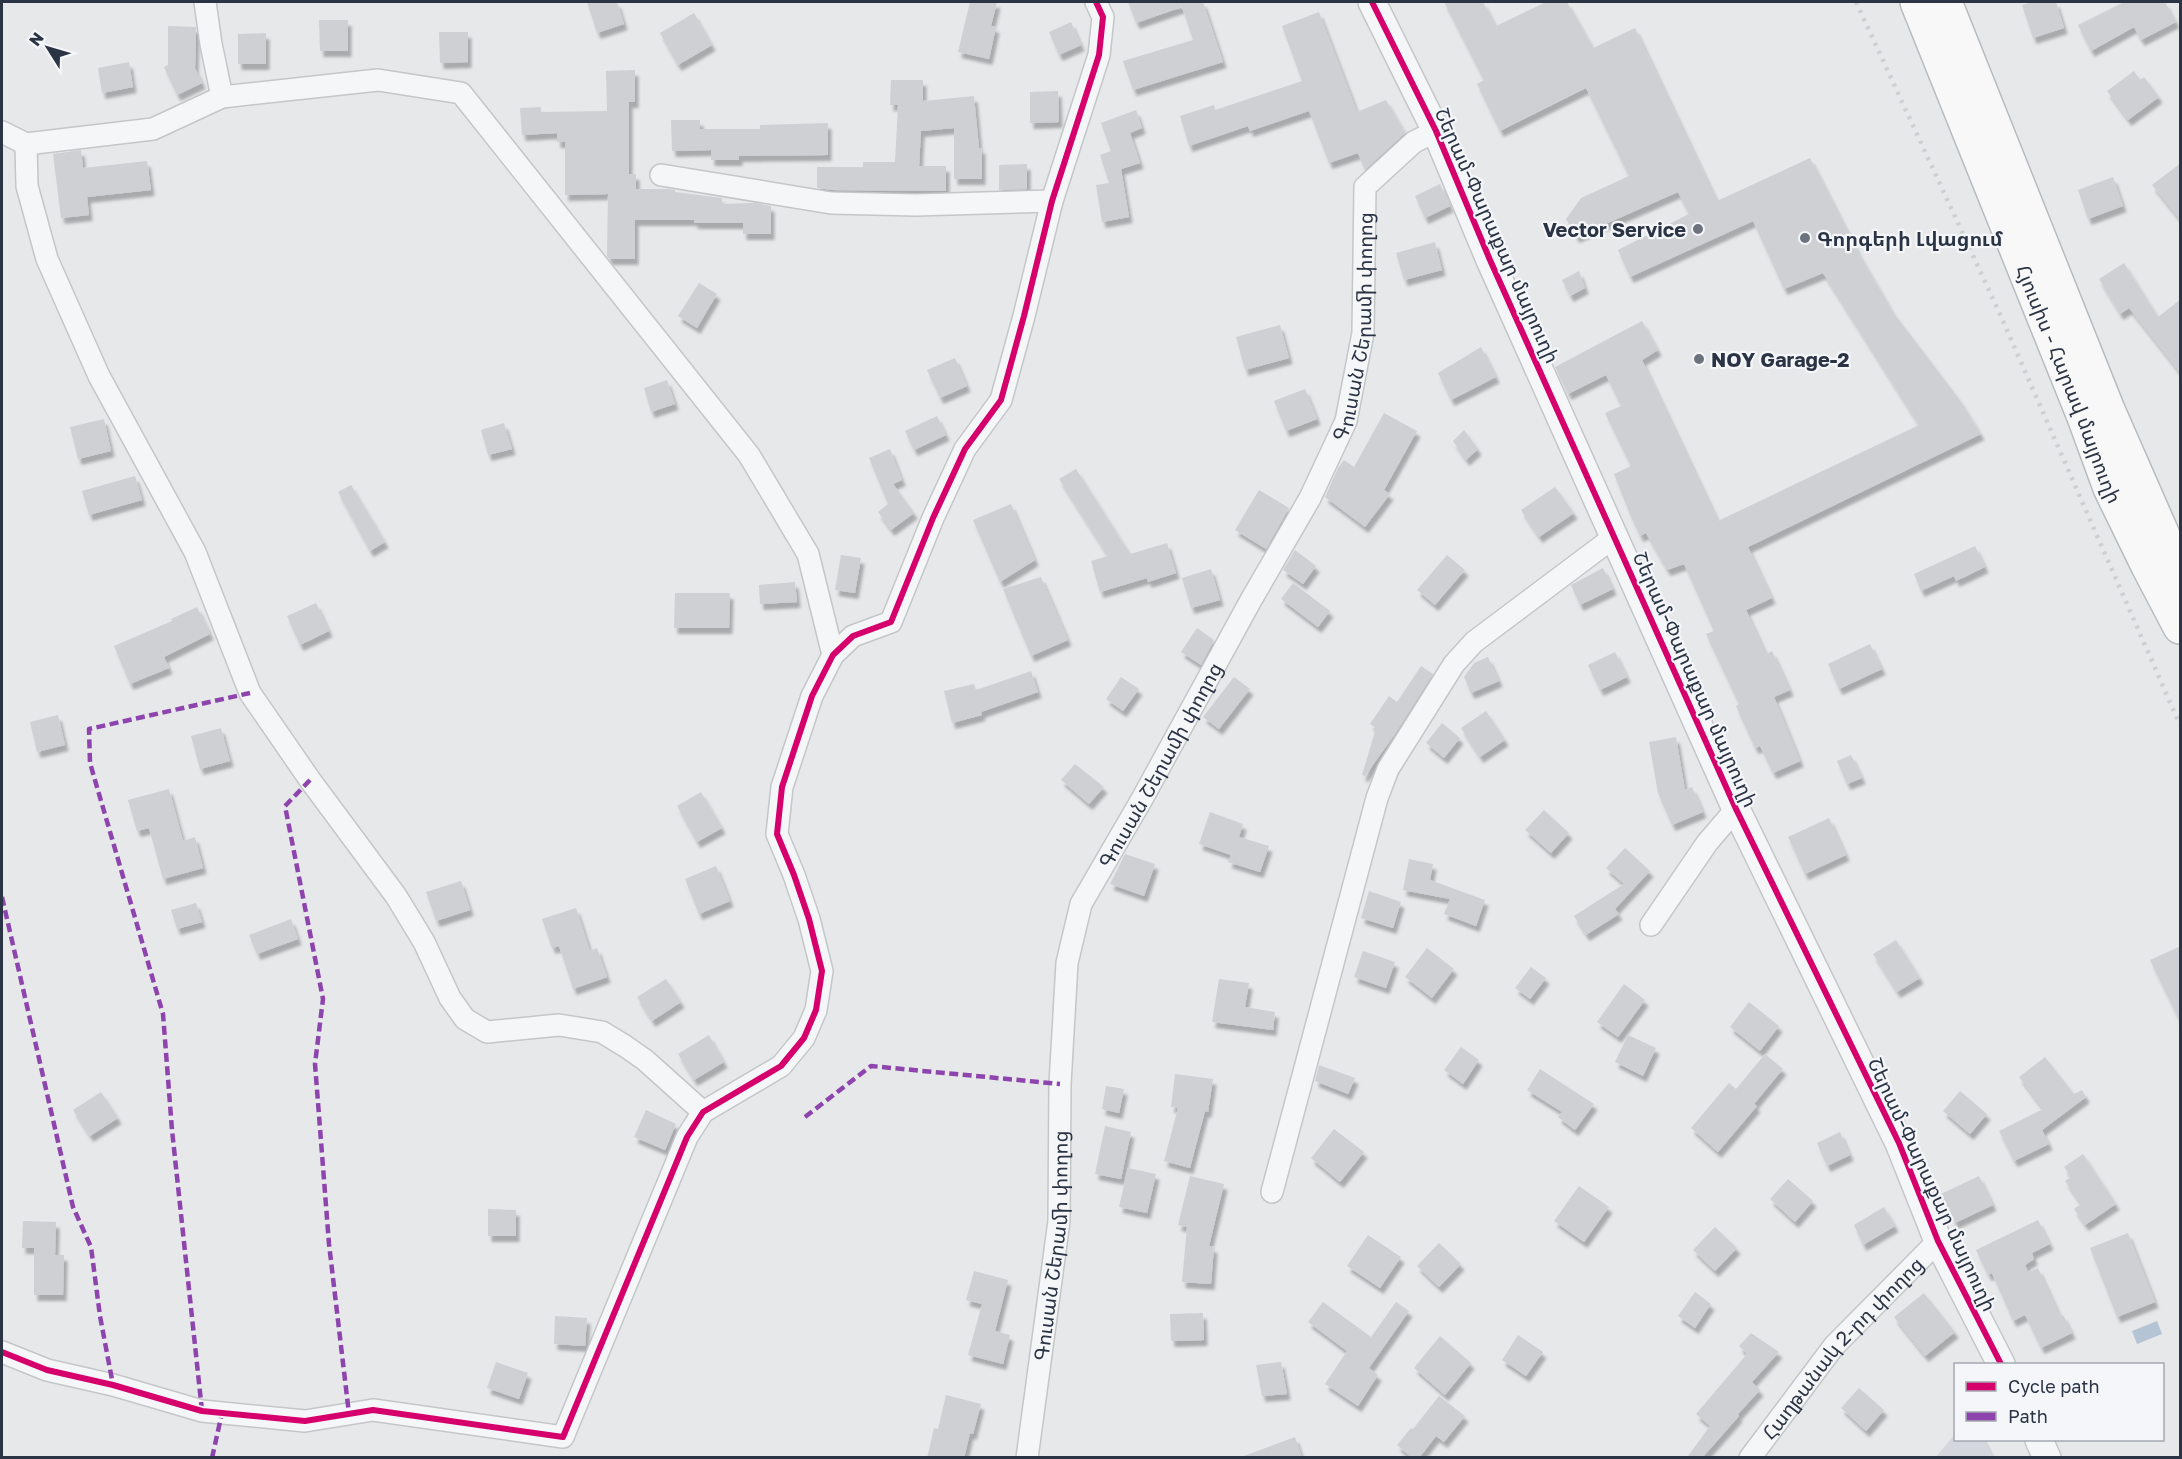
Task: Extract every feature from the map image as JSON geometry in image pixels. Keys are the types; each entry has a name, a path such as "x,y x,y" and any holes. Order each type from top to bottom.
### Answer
{"highway":[{"name":"Հյուսիս - Հարավ մայրուղի","path":"1917,2 2084,417 2110,488 2181,627"},
{"name":"Հյուսիս - Հարավ մայրուղի","path":"1946,2 2108,410 2181,574"}],"street":[{"path":"205,2 222,97"},
{"path":"2,1352 47,1370 113,1385 202,1411 305,1421 373,1410 563,1437 680,1152 703,1112 781,1066 804,1038 816,1010 822,971 802,897 777,834 782,787 812,696 833,655 853,636 891,622 933,518 965,449 1000,400 1024,316 1052,201 1099,55 1103,17 1096,2"},
{"name":"Շերամ-Փարաքար մայրուղի","path":"1372,2 1436,131 1490,260 1736,809 1899,1143 1938,1241 2000,1363"},
{"path":"2,132 26,144 153,129 222,97 378,80 461,93 749,455 808,554 833,655"},
{"name":"Գուսան Շերամի փողոց","path":"1027,1458 1059,1221 1060,1084 1067,963 1081,904 1310,498 1346,421 1363,333 1365,188 1414,141 1436,131"},
{"path":"26,144 27,186 47,259 99,376 195,552 250,693 316,788 396,896 424,942 450,998 465,1019 487,1032 559,1025 602,1032 645,1060 703,1112"},
{"path":"661,175 831,203 916,205 1052,201"},
{"path":"1272,1192 1377,798 1388,769 1454,664 1474,642 1614,537"},
{"path":"1651,925 1707,843 1736,809"},
{"name":"Հաղթանակ 2-րդ փողոց","path":"1750,1458 1834,1347 1938,1241"},
{"path":"2039,1441 2047,1458"}],"shaded area":[{"path":"1954,1435 1954,1441 1987,1441 1995,1457 1936,1457"}],"water":[{"path":"2157,1321 2162,1334 2137,1344 2132,1331"}],"building":[{"path":"587,2 617,2 624,24 597,33"},
{"path":"970,2 997,2 991,26 996,27 989,59 958,52"},
{"path":"1128,2 1203,2 1223,62 1133,90 1123,61 1193,40 1182,7 1136,23"},
{"path":"1444,2 1483,2 1496,26 1546,2 1567,2 1593,48 1635,28 1717,201 1810,158 1859,254 1892,311 1959,399 1981,434 1748,547 1772,598 1746,610 1766,654 1772,651 1790,690 1774,697 1800,761 1773,773 1760,746 1755,748 1736,706 1739,704 1706,634 1714,631 1684,564 1667,570 1646,533 1640,536 1614,474 1631,466 1605,413 1621,406 1606,375 1568,394 1555,367 1642,321 1658,350 1642,360 1718,521 1919,425 1823,273 1784,289 1753,221 1630,277 1618,250 1689,214 1678,192 1576,237 1566,219 1581,198 1629,176 1586,88 1500,131 1477,84 1484,80"},
{"path":"2033,2 2056,2 2064,28 2033,38 2022,5"},
{"path":"2124,2 2165,2 2176,22 2141,40 2134,27 2091,51 2078,25"},
{"path":"1319,12 1357,112 1386,100 1405,133 1365,170 1358,153 1329,163 1309,111 1250,131 1248,126 1189,146 1180,116 1214,105 1215,110 1302,81 1282,26"},
{"path":"694,13 712,45 678,65 660,33"},
{"path":"319,20 348,20 348,51 320,51"},
{"path":"1071,22 1081,45 1059,55 1049,32"},
{"path":"168,26 196,27 195,68 202,83 177,95 164,67 168,65"},
{"path":"439,32 468,32 468,62 440,63"},
{"path":"266,33 266,64 238,64 238,34"},
{"path":"129,62 133,87 102,93 98,68"},
{"path":"635,70 635,102 629,102 629,174 636,174 636,189 668,189 675,190 675,192 722,198 722,204 755,203 771,206 771,234 743,234 743,223 635,220 635,259 609,259 607,256 608,194 565,195 565,142 557,142 557,133 522,135 520,108 541,107 541,112 607,111 606,71"},
{"path":"2134,71 2140,80 2144,77 2159,97 2128,120 2107,91"},
{"path":"891,80 923,80 923,101 974,96 979,148 982,148 982,179 954,179 954,128 921,131 919,166 946,166 946,191 817,188 817,167 863,167 863,162 895,162 898,105 890,105"},
{"path":"1058,91 1059,122 1030,123 1030,92"},
{"path":"1136,110 1142,128 1130,133 1140,163 1121,169 1129,217 1102,222 1096,185 1109,183 1100,155 1111,151 1101,123"},
{"path":"671,120 700,120 700,129 760,129 760,125 828,123 828,155 739,156 739,160 711,160 711,150 672,151"},
{"path":"81,150 83,168 147,161 151,190 87,197 89,215 61,218 53,154"},
{"path":"2181,163 2181,221 2152,185"},
{"path":"1027,164 1027,189 999,190 999,165"},
{"path":"2113,177 2123,206 2088,219 2078,190"},
{"path":"1440,184 1450,206 1425,218 1415,196"},
{"path":"1435,242 1442,270 1404,280 1396,253"},
{"path":"2124,263 2158,317 2181,299 2181,374 2129,308 2120,314 2099,279"},
{"path":"1579,271 1585,288 1570,296 1562,280"},
{"path":"699,283 717,294 697,328 678,316"},
{"path":"1280,325 1289,358 1245,370 1236,337"},
{"path":"1481,347 1496,377 1451,400 1438,373"},
{"path":"955,358 967,386 940,398 927,370"},
{"path":"667,380 675,404 651,412 644,388"},
{"path":"1305,389 1317,419 1286,431 1274,401"},
{"path":"1384,413 1417,431 1384,490 1390,494 1365,527 1325,497 1344,460 1354,467"},
{"path":"937,416 946,435 914,450 905,431"},
{"path":"104,419 111,451 78,459 70,427"},
{"path":"504,423 512,449 488,455 481,430"},
{"path":"1464,430 1478,449 1466,460 1453,441"},
{"path":"890,449 902,480 893,484 914,513 891,530 878,512 888,504 869,458"},
{"path":"1076,469 1130,554 1167,543 1176,573 1148,582 1147,578 1100,592 1091,561 1108,556 1059,479"},
{"path":"135,476 142,500 89,515 82,491"},
{"path":"351,485 385,542 370,551 338,492"},
{"path":"1555,487 1574,513 1539,537 1521,510"},
{"path":"1259,490 1289,508 1266,549 1235,530"},
{"path":"1011,504 1035,560 1000,582 973,520"},
{"path":"1975,546 1985,567 1956,581 1954,576 1921,591 1914,574"},
{"path":"1295,550 1316,566 1303,584 1283,570"},
{"path":"841,555 861,558 855,593 835,590"},
{"path":"1447,555 1465,570 1435,605 1417,590"},
{"path":"1603,568 1613,589 1580,605 1571,585"},
{"path":"1211,569 1220,600 1191,608 1182,578"},
{"path":"1041,577 1068,640 1031,656 1003,589"},
{"path":"795,582 797,602 760,604 759,585"},
{"path":"1293,583 1330,611 1318,627 1281,599"},
{"path":"675,593 730,593 729,628 674,628"},
{"path":"316,603 329,631 300,645 287,616"},
{"path":"197,607 210,634 164,657 169,668 130,684 114,646 172,621 171,619"},
{"path":"1197,628 1214,640 1201,665 1181,652"},
{"path":"1870,644 1882,669 1839,689 1828,664"},
{"path":"1615,652 1627,677 1600,690 1588,665"},
{"path":"1488,657 1499,681 1471,693 1464,677 1474,663"},
{"path":"1421,666 1433,674 1395,734 1365,776 1362,775 1376,728 1370,724 1389,696 1397,702"},
{"path":"1031,671 1038,692 981,712 982,715 952,723 944,691 974,684 976,690"},
{"path":"1121,677 1139,689 1123,711 1106,699"},
{"path":"1234,677 1250,689 1219,729 1203,717"},
{"path":"1486,711 1505,740 1480,757 1461,728"},
{"path":"58,715 65,745 37,752 30,722"},
{"path":"1442,723 1460,738 1444,758 1426,743"},
{"path":"221,728 230,761 200,769 191,736"},
{"path":"1676,737 1685,790 1692,787 1703,812 1672,825 1658,793 1649,742"},
{"path":"1851,755 1862,778 1847,784 1837,761"},
{"path":"1075,764 1104,787 1089,804 1061,780"},
{"path":"169,789 183,841 195,837 203,868 163,879 149,828 137,831 128,800"},
{"path":"701,792 722,828 697,842 677,806"},
{"path":"1544,810 1569,833 1551,853 1525,830"},
{"path":"1210,812 1243,824 1239,837 1269,846 1260,872 1228,862 1231,855 1199,844"},
{"path":"1829,818 1846,855 1805,874 1788,837"},
{"path":"1625,848 1650,871 1615,909 1619,914 1586,935 1574,916 1624,884 1606,868"},
{"path":"1125,854 1155,864 1144,896 1110,884"},
{"path":"1409,859 1433,864 1430,880 1485,900 1476,926 1444,914 1450,899 1403,890"},
{"path":"716,866 730,901 699,914 685,879"},
{"path":"461,881 470,910 436,921 426,892"},
{"path":"1369,891 1401,902 1393,928 1361,918"},
{"path":"196,903 202,922 177,929 171,910"},
{"path":"576,908 590,951 597,948 607,977 573,989 559,946 552,948 542,919"},
{"path":"291,919 298,939 257,954 249,935"},
{"path":"1896,940 1920,978 1897,992 1873,954"},
{"path":"2181,946 2181,1024 2150,960"},
{"path":"1427,948 1454,969 1432,998 1405,977"},
{"path":"1363,951 1395,962 1386,988 1354,977"},
{"path":"1531,967 1546,978 1530,999 1515,988"},
{"path":"666,979 681,1002 652,1021 637,997"},
{"path":"1219,979 1249,983 1245,1007 1275,1012 1273,1030 1212,1022"},
{"path":"1624,984 1645,1000 1618,1037 1597,1022"},
{"path":"1749,1002 1779,1026 1760,1051 1730,1027"},
{"path":"709,1035 724,1062 694,1080 678,1054"},
{"path":"1628,1035 1656,1048 1643,1076 1615,1062"},
{"path":"1461,1047 1479,1060 1463,1084 1444,1070"},
{"path":"1765,1054 1783,1069 1754,1104 1757,1106 1718,1152 1691,1128 1729,1083 1736,1089"},
{"path":"2045,1057 2074,1094 2082,1090 2086,1097 2042,1130 2049,1144 2014,1161 1999,1131 2043,1109 2019,1077"},
{"path":"1319,1065 1355,1078 1348,1094 1315,1081"},
{"path":"1540,1069 1594,1104 1575,1130 1558,1117 1562,1112 1527,1090"},
{"path":"1175,1074 1213,1079 1208,1112 1205,1111 1190,1168 1164,1161 1178,1108 1171,1107"},
{"path":"1106,1086 1124,1089 1119,1113 1102,1109"},
{"path":"1960,1091 1987,1114 1970,1134 1943,1111"},
{"path":"101,1092 118,1118 90,1136 73,1110"},
{"path":"646,1110 676,1124 665,1150 634,1137"},
{"path":"1105,1126 1131,1132 1121,1179 1095,1174"},
{"path":"1334,1129 1364,1152 1340,1182 1311,1158"},
{"path":"1840,1132 1850,1155 1827,1166 1817,1143"},
{"path":"2083,1154 2116,1204 2085,1225 2074,1209 2081,1204 2065,1181 2071,1177 2064,1167"},
{"path":"1128,1168 1156,1174 1147,1213 1119,1207"},
{"path":"1190,1176 1224,1184 1209,1246 1214,1247 1211,1284 1182,1282 1187,1227 1178,1225"},
{"path":"1979,1176 1993,1205 1955,1223 1941,1194"},
{"path":"1788,1179 1813,1201 1795,1222 1770,1199"},
{"path":"1579,1186 1609,1207 1584,1242 1554,1221"},
{"path":"1884,1207 1895,1226 1863,1245 1854,1225"},
{"path":"488,1209 516,1210 516,1236 488,1236"},
{"path":"2038,1220 2050,1244 2032,1253 2034,1259 2025,1265 2028,1272 2038,1268 2060,1316 2063,1315 2072,1333 2041,1348 2025,1315 2013,1321 1992,1273 1988,1275 1976,1250"},
{"path":"23,1221 56,1222 55,1255 64,1255 63,1295 34,1295 34,1248 22,1248"},
{"path":"1715,1227 1737,1248 1715,1271 1693,1250"},
{"path":"2128,1233 2155,1302 2117,1317 2090,1248"},
{"path":"1368,1235 1401,1257 1380,1288 1347,1266"},
{"path":"1439,1243 1461,1264 1439,1287 1417,1266"},
{"path":"974,1271 1008,1280 995,1331 1010,1335 1003,1364 968,1355 982,1304 966,1300"},
{"path":"1695,1292 1711,1304 1695,1328 1678,1316"},
{"path":"1924,1293 1955,1332 1925,1356 1894,1317"},
{"path":"1323,1302 1371,1337 1396,1302 1409,1311 1369,1368 1378,1375 1358,1406 1325,1384 1347,1351 1308,1322"},
{"path":"1203,1313 1204,1340 1171,1341 1170,1314"},
{"path":"555,1316 587,1318 585,1346 554,1344"},
{"path":"1751,1333 1779,1352 1752,1382 1760,1390 1738,1414 1739,1416 1702,1458 1690,1458 1688,1456 1710,1426 1696,1414 1747,1354 1739,1346"},
{"path":"1518,1335 1543,1352 1526,1376 1502,1360"},
{"path":"1440,1336 1471,1363 1445,1395 1414,1368"},
{"path":"496,1362 528,1373 519,1399 487,1388"},
{"path":"1281,1362 1287,1394 1262,1396 1256,1365"},
{"path":"1859,1388 1884,1410 1866,1431 1841,1408"},
{"path":"946,1395 981,1404 973,1434 970,1433 964,1458 927,1458 934,1428 938,1429"},
{"path":"1439,1396 1465,1416 1444,1442 1436,1436 1419,1458 1412,1458 1397,1445"},
{"path":"1295,1437 1302,1458 1244,1458 1244,1456"}],"railway":[{"path":"1856,2 1999,312 2180,725"}],"marked path":[{"path":"202,1411 172,1130 163,1014 90,763 89,729 250,693"},
{"path":"310,780 285,806 323,999 315,1064 329,1244 349,1414"},
{"path":"2,897 73,1207 91,1247 100,1316 113,1385"},
{"path":"805,1117 871,1066 1060,1084"},
{"path":"212,1458 222,1413"}],"cycle path":[{"path":"2,1352 47,1370 113,1385 202,1411 305,1421 373,1410 563,1437 687,1137 703,1112 781,1066 804,1038 816,1010 822,971 809,919 777,834 782,787 812,696 833,655 853,636 891,622 933,518 965,449 1001,400 1052,201 1099,55 1103,17 1096,2"},
{"path":"1372,2 1436,131 1490,260 1736,809 1899,1143 1938,1241 2000,1363"}],"place":[{"name":"Vector Service","path":"1698,229"},
{"name":"Գորգերի Լվացում","path":"1805,238"},
{"name":"NOY Garage-2","path":"1699,359"}]}
